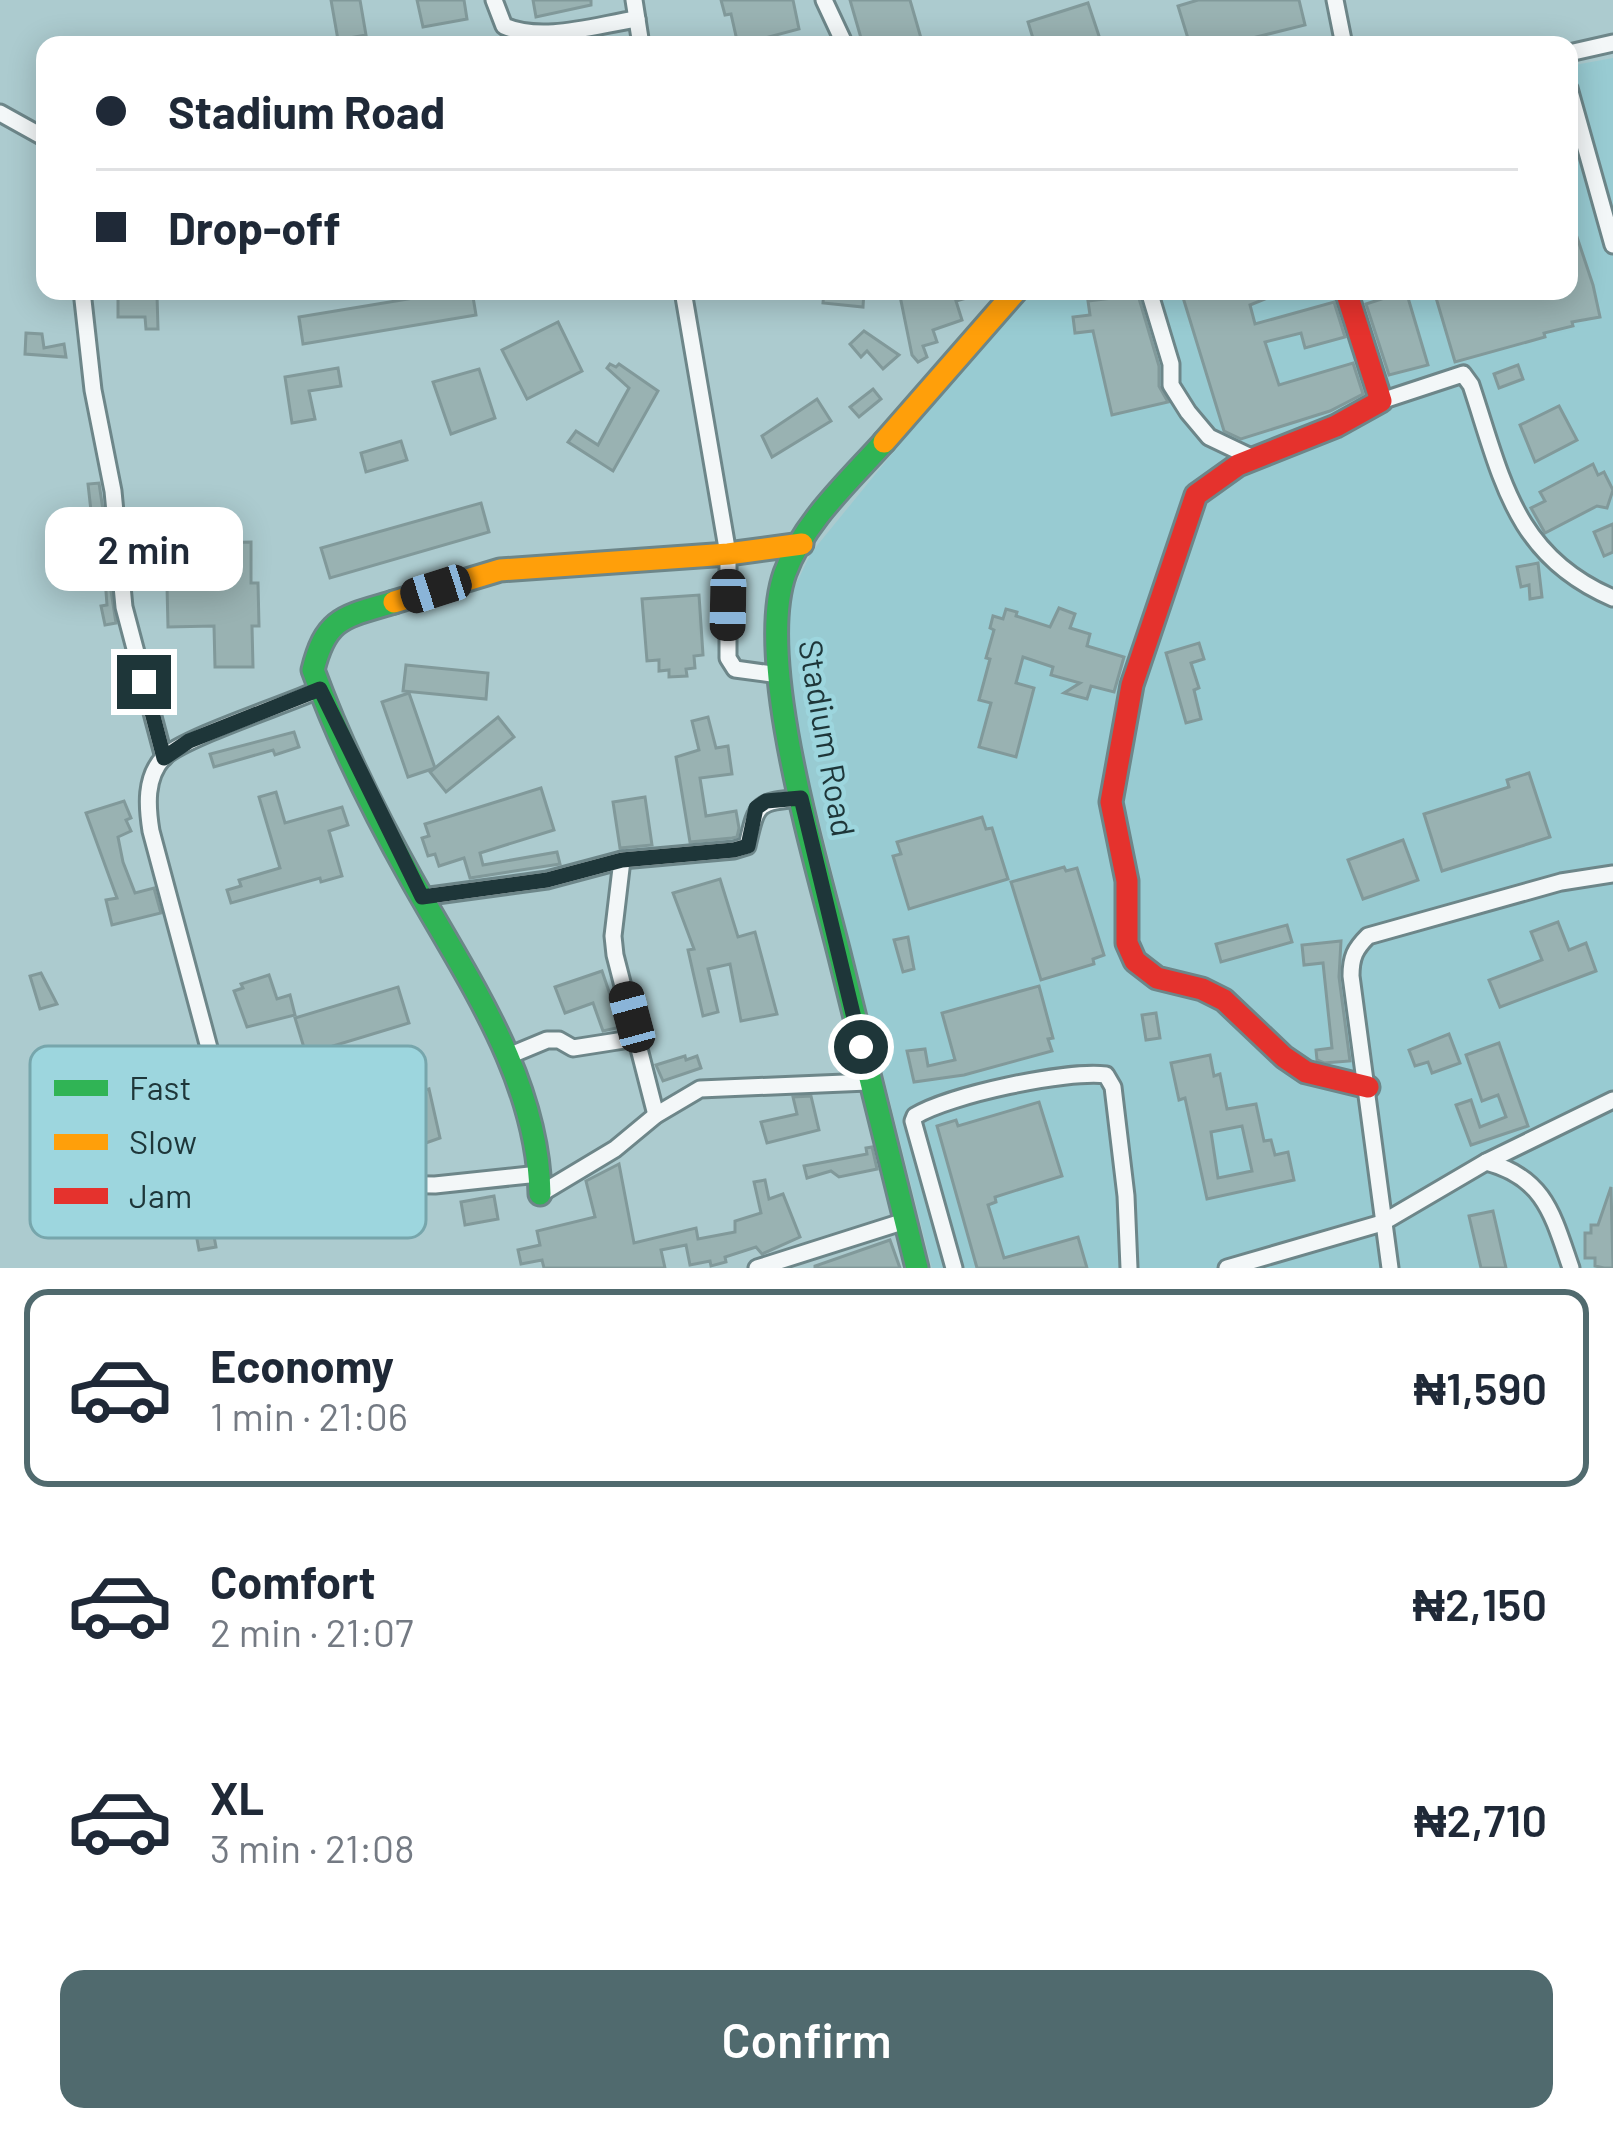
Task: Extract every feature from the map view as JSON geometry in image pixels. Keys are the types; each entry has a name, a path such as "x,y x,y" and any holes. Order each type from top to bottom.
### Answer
{"street":[{"path":"494,0 504,26 499,36"},
{"path":"634,0 640,36"},
{"path":"824,0 841,36"},
{"path":"1335,0 1342,36"},
{"path":"504,26 538,34 637,19"},
{"path":"1578,51 1613,43"},
{"path":"0,113 36,133"},
{"path":"1578,120 1613,245"},
{"path":"83,300 93,390 113,491 124,608 164,758"},
{"path":"685,300 728,554 730,664 738,670 779,675"},
{"name":"Stadium Road","path":"917,1268 801,798 779,675 775,615 786,570 844,485 1008,300"},
{"path":"1152,300 1171,364 1171,386 1208,437 1253,458"},
{"path":"1349,300 1381,401"},
{"path":"1368,1087 1302,1070 1220,995 1162,982 1144,971 1125,944 1127,877 1111,803 1119,744 1142,651 1196,495 1210,481 1253,458 1348,421 1381,401 1463,374 1525,531 1578,581 1613,598"},
{"path":"540,1184 526,1105 506,1057 320,689 314,670 321,638 328,629 362,612 500,570 728,554 802,544"},
{"path":"209,1046 147,801 164,758 189,741 320,689"},
{"path":"422,897 547,880 622,860 748,846 756,808 766,801 801,798"},
{"path":"622,860 615,955 656,1115"},
{"path":"1390,1268 1351,958 1368,937 1561,882 1613,874"},
{"path":"506,1057 547,1040 573,1048 637,1038"},
{"path":"954,1268 915,1116 994,1090 1087,1072 1106,1075 1113,1087 1129,1268"},
{"path":"426,1185 540,1184 615,1149 656,1115 709,1086 868,1082"},
{"path":"1227,1268 1382,1223 1486,1162 1613,1100"},
{"path":"1486,1162 1510,1168 1535,1186 1553,1216 1571,1268"},
{"path":"757,1268 905,1221"}],"shaded area":[{"path":"1613,58 1613,1268 932,1268 782,672 788,613 811,553 1018,300 1578,300 1578,64"}],"building":[{"path":"331,0 360,0 366,35 337,36"},
{"path":"417,0 464,0 467,19 423,27"},
{"path":"533,0 591,0 591,5 536,17"},
{"path":"721,0 793,0 799,29 772,36 736,36 731,14 725,15"},
{"path":"850,0 910,0 920,36 860,36"},
{"path":"1198,0 1299,0 1305,25 1260,36 1187,36 1178,6"},
{"path":"1088,3 1099,36 1032,36 1028,22"},
{"path":"1578,240 1600,317 1455,362 1437,300 1578,300"},
{"path":"118,300 157,300 158,329 146,329 145,317 118,317"},
{"path":"402,300 474,300 476,315 303,344 299,317"},
{"path":"823,300 863,300 863,307"},
{"path":"901,300 959,300 962,320 933,330 937,342 923,346 927,357 918,362 912,355"},
{"path":"1139,300 1159,366 1159,386 1168,402 1112,415 1093,331 1075,333 1073,317 1090,315 1088,301"},
{"path":"1184,300 1262,300 1250,305 1255,324 1334,302 1345,337 1305,348 1301,333 1265,342 1279,385 1353,363 1363,394 1330,411 1241,439 1224,431"},
{"path":"1409,300 1428,365 1389,375 1366,304"},
{"path":"558,322 582,371 527,399 502,350"},
{"path":"864,331 899,355 883,369 867,351 861,357 850,344"},
{"path":"26,333 42,334 44,348 64,344 66,357 25,354"},
{"path":"619,364 658,391 613,471 568,442 576,431 598,445 629,388 607,368"},
{"path":"1518,365 1523,379 1499,388 1494,374"},
{"path":"338,368 341,386 309,391 315,419 292,423 285,377"},
{"path":"479,369 495,418 451,434 433,382"},
{"path":"873,389 881,399 859,417 850,407"},
{"path":"817,399 831,421 772,457 762,436"},
{"path":"1559,406 1577,440 1535,462 1520,425"},
{"path":"401,441 407,460 366,472 361,453"},
{"path":"1593,464 1598,475 1604,472 1613,490 1607,508 1597,506 1545,533 1531,508 1545,501 1540,492"},
{"path":"99,483 103,510 91,511 88,484"},
{"path":"481,503 489,532 330,578 321,548"},
{"path":"1613,524 1613,552 1604,556 1594,532"},
{"path":"251,542 251,583 258,583 259,626 252,626 253,667 215,667 214,626 168,627 167,586 213,585 212,543"},
{"path":"106,545 109,572 87,572 83,552"},
{"path":"1538,563 1542,597 1530,599 1529,585 1521,587 1517,567"},
{"path":"105,578 109,578 116,623 105,625 101,606 107,605"},
{"path":"699,595 703,655 694,656 695,668 686,669 687,676 669,677 669,670 659,671 659,660 647,661 642,599"},
{"path":"1059,608 1075,614 1070,628 1090,634 1087,646 1124,657 1114,692 1091,686 1087,699 1064,693 1080,683 1051,675 1053,667 1023,657 1016,683 1034,688 1016,757 979,747 991,703 979,700 990,659 986,658 993,616 1003,619 1006,609 1050,627"},
{"path":"1199,643 1204,659 1191,663 1201,719 1186,723 1166,653"},
{"path":"406,665 488,673 486,699 403,691"},
{"path":"409,693 435,768 408,777 382,702"},
{"path":"498,717 514,737 446,792 430,772"},
{"path":"708,717 716,748 728,746 732,774 700,778 706,816 736,811 739,828 737,837 690,842 676,757 699,750 692,721"},
{"path":"294,732 299,747 214,767 210,754"},
{"path":"1529,773 1550,837 1442,871 1424,814 1509,787 1507,780"},
{"path":"541,788 554,830 480,853 483,865 557,852 560,864 470,878 464,858 439,866 435,854 428,856 422,838 429,836 425,824"},
{"path":"276,792 285,823 342,807 348,825 329,831 342,876 231,903 227,890 241,886 239,880 280,868 259,797"},
{"path":"645,797 652,845 620,848 613,802"},
{"path":"124,801 131,831 118,837 123,862 135,893 154,888 161,913 112,925 106,900 117,898 86,813"},
{"path":"982,817 986,829 992,828 1008,879 909,909 893,856 901,854 897,842"},
{"path":"1403,840 1418,880 1363,899 1348,860"},
{"path":"1064,867 1066,871 1077,868 1104,955 1093,959 1094,964 1041,980 1011,882"},
{"path":"720,879 738,937 755,932 777,1014 741,1021 730,964 708,969 718,1012 703,1016 688,950 694,949 673,893"},
{"path":"1558,922 1569,950 1586,943 1596,971 1500,1007 1489,980 1542,960 1531,932"},
{"path":"1287,925 1292,942 1221,962 1216,944"},
{"path":"908,937 914,969 903,972 894,940"},
{"path":"1341,941 1339,977 1350,1061 1324,1063 1317,1060 1316,1050 1332,1048 1323,963 1304,965 1302,945"},
{"path":"602,971 621,1027 603,1031 593,1003 565,1013 555,987"},
{"path":"41,973 57,1004 40,1009 30,976"},
{"path":"269,975 277,999 290,995 295,1015 247,1027 234,991"},
{"path":"1039,986 1052,1051 964,1075 914,1082 907,1051 925,1049 928,1066 955,1060 942,1013"},
{"path":"398,987 409,1023 333,1046 303,1046 295,1018"},
{"path":"1156,1013 1160,1038 1146,1040 1142,1015"},
{"path":"1449,1034 1460,1063 1432,1073 1428,1062 1415,1066 1409,1050"},
{"path":"1499,1043 1528,1126 1471,1145 1456,1105 1471,1100 1480,1127 1506,1117 1498,1095 1482,1101 1466,1055"},
{"path":"1210,1055 1214,1076 1220,1074 1227,1109 1256,1104 1264,1141 1271,1140 1275,1155 1288,1152 1294,1180 1207,1199 1185,1098 1179,1100 1171,1063","holes":["1242,1126 1252,1171 1218,1178 1211,1132"]},
{"path":"685,1056 686,1060 697,1056 701,1068 663,1081 656,1065"},
{"path":"429,1089 440,1138 426,1143"},
{"path":"811,1096 819,1130 767,1143 761,1122 797,1114 793,1097"},
{"path":"1039,1102 1062,1176 995,1197 996,1202 988,1205 1004,1258 1078,1237 1087,1268 977,1268 937,1126 956,1120 958,1126"},
{"path":"872,1147 877,1169 839,1177 831,1171 807,1178 804,1166 867,1154 866,1148"},
{"path":"619,1164 634,1243 696,1228 698,1239 735,1232 735,1221 761,1213 754,1182 765,1180 769,1199 783,1194 800,1237 762,1254 756,1247 711,1266 710,1261 690,1265 686,1245 661,1250 665,1268 544,1268 542,1260 521,1264 518,1250 540,1245 537,1231 595,1217 586,1181"},
{"path":"1611,1187 1613,1268 1604,1268 1595,1266 1595,1258 1585,1258 1585,1233 1591,1233 1591,1225 1598,1225"},
{"path":"494,1196 498,1219 465,1225 461,1202"},
{"path":"1493,1211 1506,1268 1481,1268 1469,1216"},
{"path":"197,1238 214,1238 216,1247 199,1250"},
{"path":"890,1240 900,1268 815,1268 815,1266"}],"traffic: fast":[{"path":"884,442 828,503 793,555 778,611 777,657 804,818 917,1268"},
{"path":"394,602 331,629 313,670 371,803 496,1030 527,1110 540,1194"}],"traffic: slow":[{"path":"884,442 1008,300"},
{"path":"394,602 500,570 728,554 802,544"}],"traffic: jam":[{"path":"1349,300 1381,401 1336,426 1238,465 1196,495 1132,685 1111,802 1127,881 1127,943 1135,961 1157,978 1224,1000 1306,1072 1368,1087"}],"route":[{"path":"144,682 164,758 189,741 320,689 422,897 547,880 622,860 734,850 748,846 756,808 766,801 801,798 861,1047"}]}
